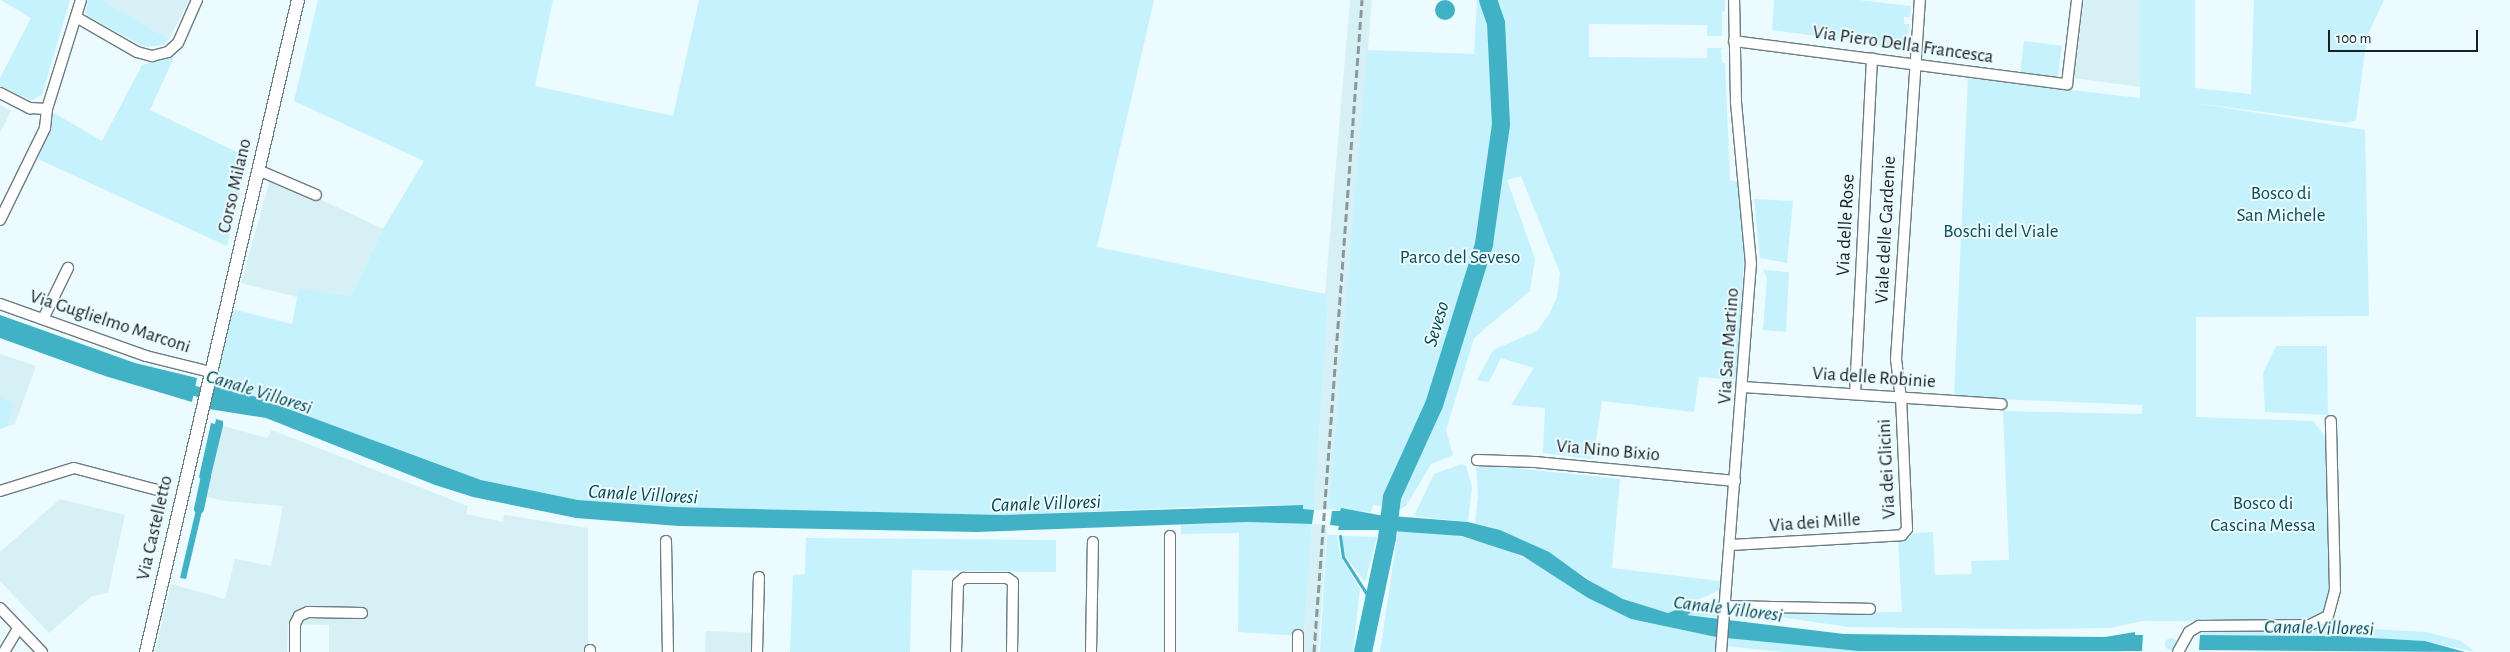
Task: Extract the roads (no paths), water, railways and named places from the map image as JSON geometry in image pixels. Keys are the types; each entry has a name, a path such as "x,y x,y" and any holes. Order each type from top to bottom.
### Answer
{"main road":[{"name":"Corso Milano","path":"201,409 298,0"},
{"name":"Via Castelletto","path":"146,652 201,409"}],"street":[{"path":"0,220 45,128 47,109 81,0"},
{"path":"76,17 137,52 152,56 168,52 178,42 197,0"},
{"name":"Via San Martino","path":"1722,652 1744,387 1751,245 1740,150 1734,41 1734,0"},
{"name":"Viale delle Gardenie","path":"1901,399 1896,359 1913,64 1920,0"},
{"name":"Via Piero Della Francesca","path":"1734,41 2067,84 2076,0"},
{"name":"Via delle Rose","path":"1854,394 1872,58"},
{"path":"0,93 30,108 47,109"},
{"path":"258,170 316,195"},
{"path":"43,319 68,268"},
{"name":"Via Guglielmo Marconi","path":"0,304 146,356 209,376"},
{"name":"Via delle Robinie","path":"1744,387 1901,399 2002,404"},
{"name":"Via dei Glicini","path":"1901,399 1909,521 1902,535"},
{"path":"2178,652 2189,632 2199,626 2310,625 2328,616 2334,590 2331,421"},
{"name":"Via Nino Bixio","path":"1477,460 1535,462 1735,481"},
{"path":"0,491 74,468 161,491"},
{"name":"Via dei Mille","path":"1731,545 1902,535"},
{"path":"1170,536 1170,652"},
{"path":"666,541 668,652"},
{"path":"1091,652 1093,542"},
{"path":"757,652 759,577"},
{"path":"956,652 959,580 1012,579 1012,652"},
{"path":"1727,606 1870,609"},
{"path":"0,608 18,630 42,652"},
{"path":"295,652 295,624 299,616 308,612 362,613"},
{"path":"4,652 18,630"},
{"path":"1298,635 1298,652"}],"water":[{"path":"1445,0 1452,3 1455,10 1452,17 1445,20 1438,17 1435,10 1438,3"},
{"name":"Canale Villoresi","path":"0,315 135,363 197,378 192,402 105,376 0,338"},
{"name":"Canale Villoresi","path":"215,382 481,480 578,500 674,507 1003,515 1303,505 1303,509 1314,510 1312,524 1247,522 977,532 679,526 576,518 473,497 435,485 266,418 209,409"},
{"path":"216,419 223,421 223,426 210,480 205,489 201,487 202,481 199,477 211,423 215,424"},
{"path":"202,496 203,507 186,579 180,578 199,497"},
{"path":"1341,508 1379,515 1468,522 1500,530 1549,552 1588,580 1623,599 1668,613 1691,604 1695,610 1687,615 1844,634 2105,637 2135,632 2135,635 2143,635 2142,651 1858,651 1716,637 1631,619 1588,598 1523,556 1462,536 1378,530 1338,530 1339,526 1330,525 1332,511 1340,511"},
{"path":"2200,635 2337,636 2425,641 2465,652 2199,650"}],"waterway":[{"name":"Seveso","path":"1363,652 1387,538 1392,497 1434,405 1484,244 1501,125 1496,23 1488,0"},
{"name":"Canale Villoresi","path":"181,387 213,396"},
{"path":"199,509 206,477"},
{"path":"1340,536 1343,557 1373,604"}],"railway":[{"path":"1314,652 1362,0"}],"park label":[{"name":"Bosco di San Michele","path":"2281,205"},
{"name":"Boschi del Viale","path":"2001,232"},
{"name":"Parco del Seveso","path":"1460,258"},
{"name":"Bosco di Cascina Messa","path":"2263,515"}]}
